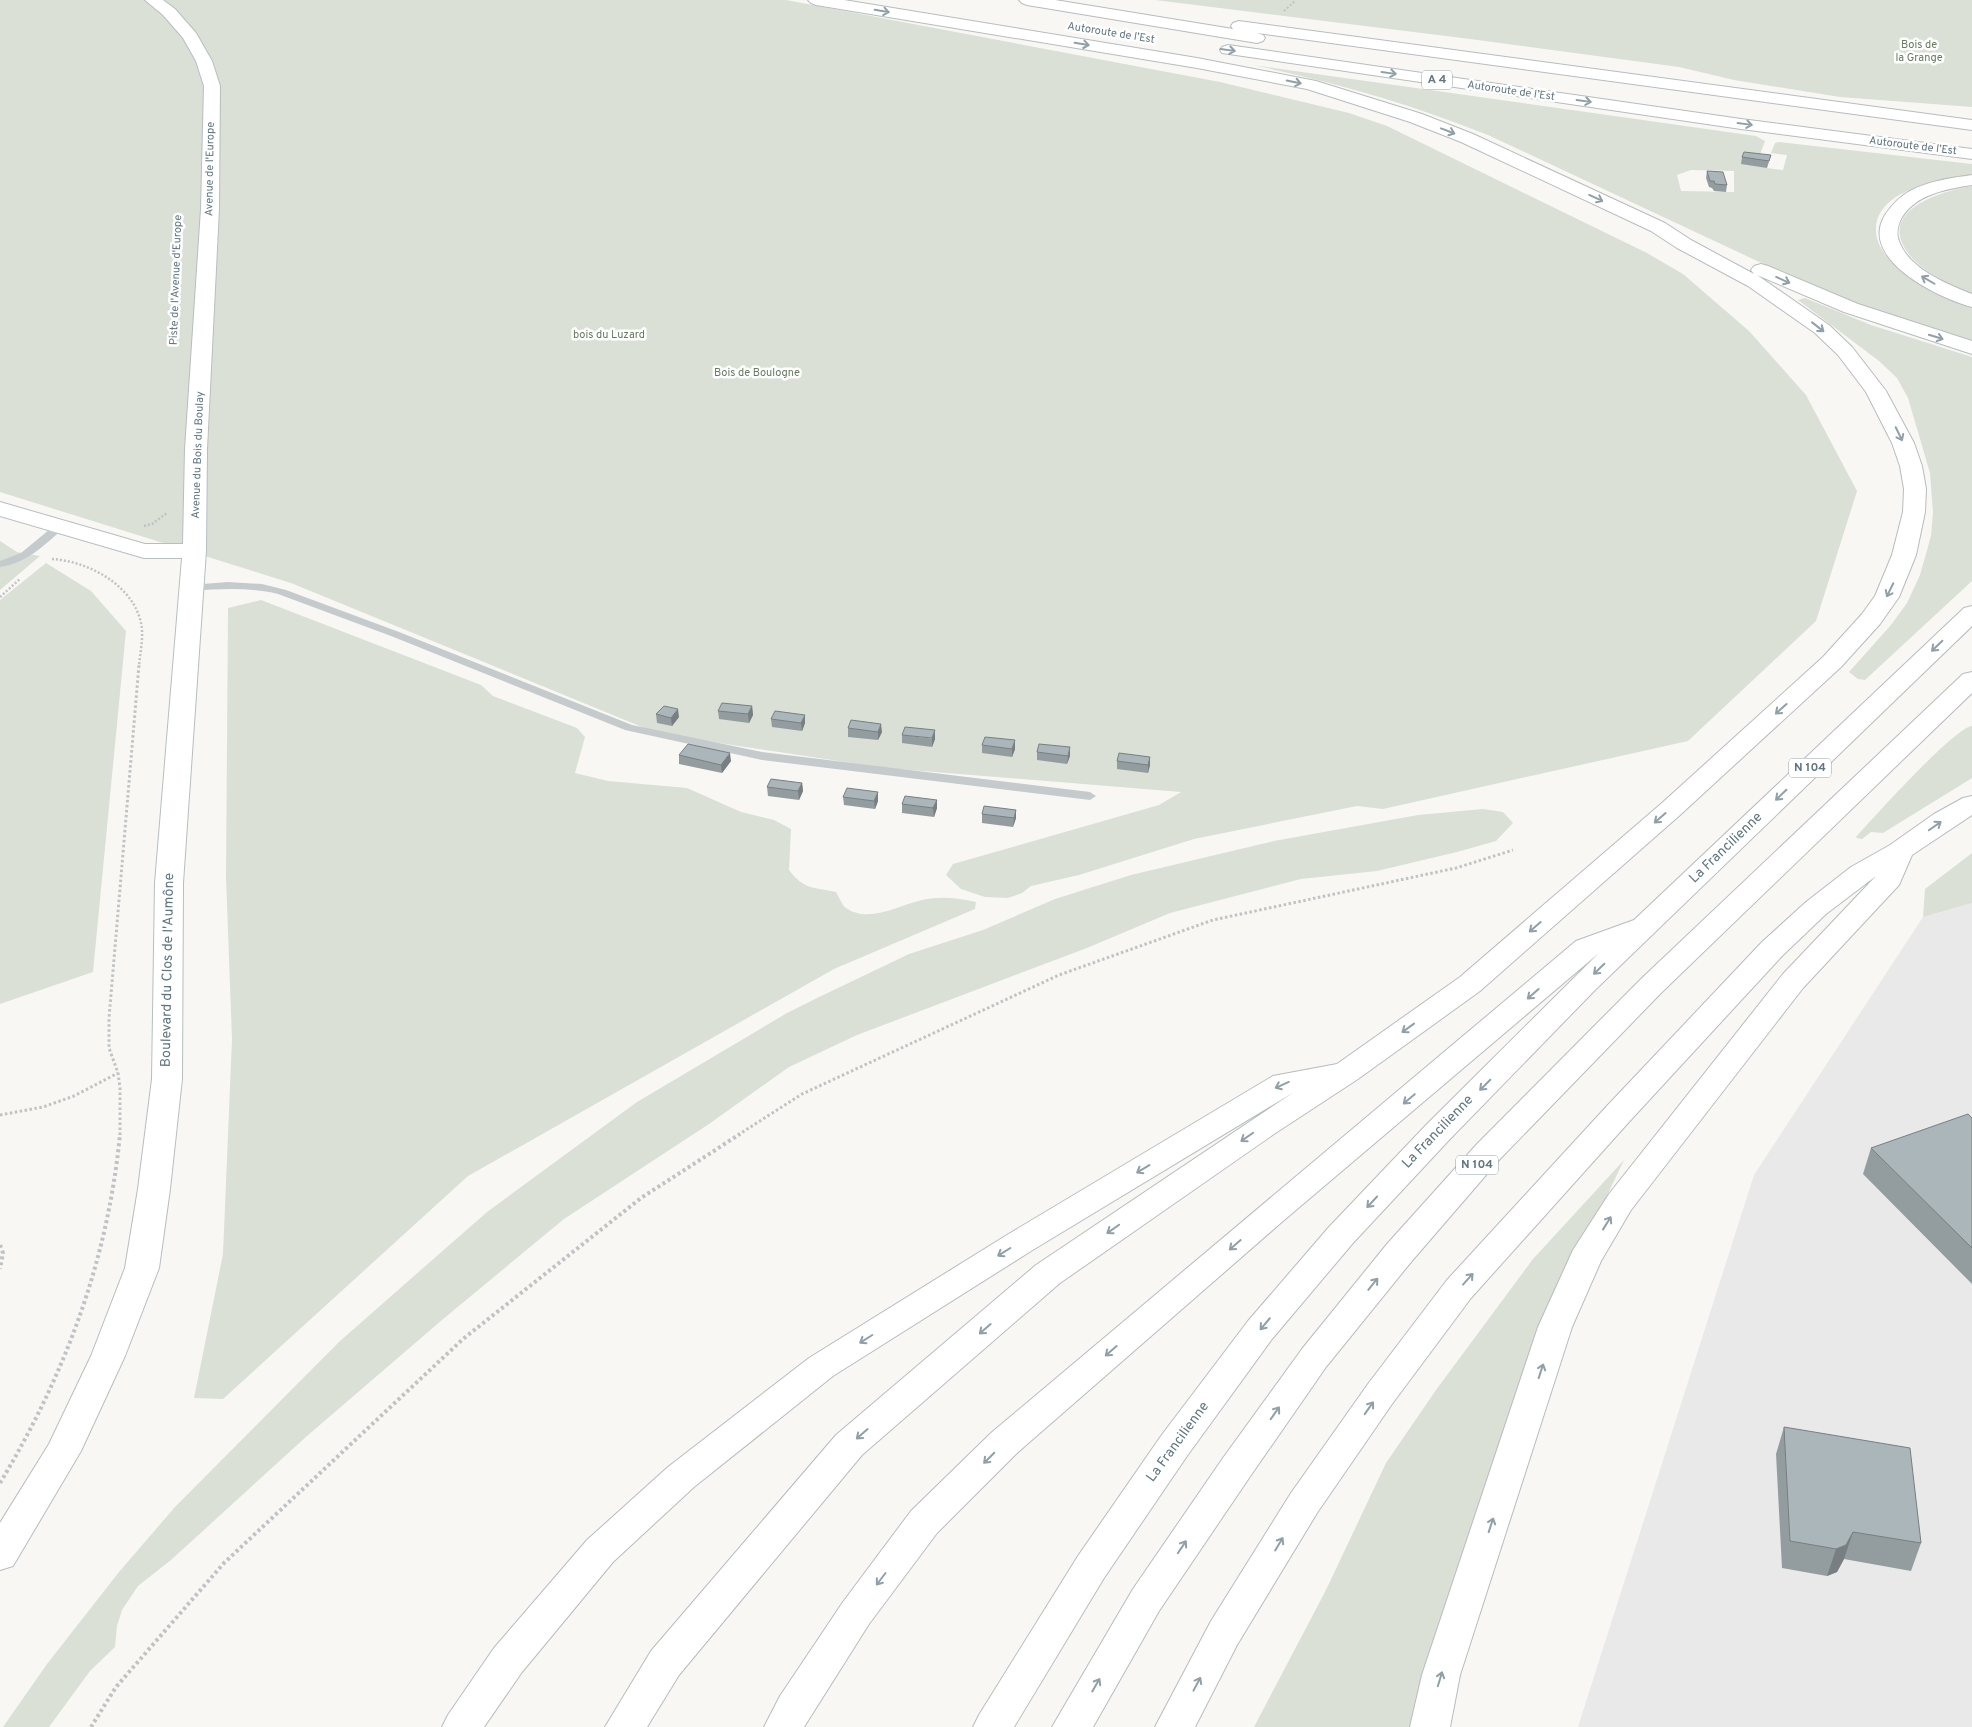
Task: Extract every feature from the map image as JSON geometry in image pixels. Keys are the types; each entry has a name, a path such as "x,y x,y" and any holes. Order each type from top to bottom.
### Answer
{"main road":[{"name":"Avenue de l'Europe","path":"153,0 169,12 190,36 204,61 212,86 210,209 202,360"},
{"path":"816,0 1197,63 1310,85 1416,118 1467,138 1658,227 1694,238 1771,275 1851,308 1972,348"},
{"name":"Autoroute de l’Est","path":"903,0 1154,40"},
{"name":"Autoroute de l’Est","path":"1027,0 1235,35 1358,53 1972,136"},
{"path":"1108,13 1163,16 1641,82 1972,125"},
{"name":"Autoroute de l’Est","path":"1213,48 1741,124 1972,154"},
{"path":"1641,82 1680,82 1854,102 1972,112"},
{"path":"1972,180 1951,183 1914,196 1902,204 1893,216 1888,228 1889,240 1905,263 1939,286 1972,301"},
{"path":"625,1727 666,1663 849,1445 1048,1274 1263,1126 1347,1072 1470,984 1671,809 1832,662 1871,619 1886,597 1899,569 1914,512 1915,489 1911,466 1903,442 1876,391 1845,351 1822,330 1755,282 1684,244 1658,227"},
{"name":"Avenue du Bois du Boulay","path":"194,550 196,449 202,360"},
{"path":"0,509 144,551 194,550"},
{"name":"Boulevard du Clos de l'Aumône","path":"0,1556 63,1451 108,1356 142,1268 154,1189 167,1079 169,883 194,550"},
{"name":"La Francilienne","path":"993,1727 1091,1567 1174,1446 1260,1330 1341,1234 1439,1131 1585,984 1972,613"},
{"name":"N 104","path":"1072,1727 1146,1600 1236,1468 1314,1358 1399,1253 1488,1152 1651,986 1972,679"},
{"path":"1175,1727 1224,1633 1304,1503 1380,1394 1459,1289 1616,1115 1772,949 1816,908 1861,873 1900,851 1944,820 1972,804"},
{"path":"1430,1727 1441,1676 1556,1327 1585,1259 1620,1202 1793,981 1889,880 1900,851"},
{"path":"784,1727 794,1708 856,1613 924,1522 1004,1443 1272,1213 1419,1091 1586,948 1647,924"},
{"path":"462,1727 508,1660 600,1551 681,1478 821,1367 1018,1243 1284,1083 1347,1072"}],"lane":[{"path":"0,564 9,564 21,558 59,527"},
{"path":"190,588 228,585 262,587 282,592 404,638 629,728 762,756 1090,796"}],"path":[{"path":"138,528 152,524 171,510"},
{"path":"0,1484 27,1436 53,1382 86,1303 107,1228 118,1155 121,1104 118,1073 109,1049 109,1018 142,626 132,600 113,582 87,568 60,558"},
{"path":"91,1727 116,1687 224,1563 463,1339 641,1198 802,1094 1059,975 1213,920 1456,868 1513,850"},
{"path":"0,1115 43,1107 74,1096 118,1073"},
{"path":"0,1245 3,1253 0,1269"}],"shaded area":[{"path":"1972,903 1972,1727 1578,1727 1754,1175 1923,917"}],"green space":[{"name":"bois du Luzard","path":"0,0 786,0 1220,82 1349,113 1387,126 1647,253 1683,274 1749,331 1806,395 1857,491 1816,621 1688,741 1383,809 1357,806 1194,839 1079,875 1031,886 1022,893 1008,898 985,897 961,889 946,875 953,864 1159,805 1181,792 885,768 659,734 291,583 0,492"},
{"name":"Bois de la Grange","path":"1155,0 1972,0 1972,107 1840,97 1734,80 1679,67"},
{"path":"1253,65 1756,136 1765,141 1758,160 1767,168 1783,170 1787,155 1771,153 1775,143 1779,142 1972,164 1972,176 1927,184 1909,190 1890,201 1878,218 1876,227 1880,246 1895,265 1932,289 1972,307 1972,342 1817,289 1488,135 1401,104 1343,86","holes":["1691,170 1734,171 1734,192 1681,191 1677,175"]},
{"path":"1972,186 1972,294 1941,280 1919,265 1902,243 1900,229 1904,217 1927,200 1942,193"},
{"path":"1805,298 1871,325 1972,357 1972,581 1865,680 1858,679 1849,672 1891,625 1907,603 1920,575 1931,536 1933,513 1930,473 1908,398 1897,378 1879,361 1798,300"},
{"path":"0,541 17,552 40,556 0,590"},
{"path":"46,563 91,591 126,631 93,972 0,1004 0,600"},
{"path":"261,600 481,685 493,696 577,728 585,737 575,773 608,781 687,788 741,812 774,820 791,829 789,870 794,876 810,887 836,892 845,907 855,912 874,914 922,900 936,898 976,902 975,909 834,969 468,1176 223,1399 194,1398 223,1254 232,1039 226,877 228,608"},
{"path":"1972,726 1972,778 1883,833 1871,832 1862,839 1856,837 1932,757 1963,731"},
{"path":"1483,809 1503,812 1513,823 1496,841 1377,871 1301,879 1170,913 1087,948 857,1035 789,1067 709,1124 564,1219 442,1320 307,1436 171,1560 138,1586 122,1610 117,1626 115,1647 90,1671 49,1727 3,1727 47,1664 119,1572 175,1507 340,1341 487,1212 637,1102 787,1013 817,998 909,954 983,930 1055,899 1131,875 1274,841 1418,815"},
{"path":"1972,853 1972,903 1923,917 1925,889"},
{"path":"1624,1160 1603,1204 1417,1727 1254,1727 1326,1590 1386,1463 1436,1390 1533,1259"}],"building":[{"path":"1744,152 1771,155 1769,161 1742,157"},
{"path":"1707,171 1723,172 1727,185 1715,184 1714,181 1710,181"},
{"path":"722,703 752,706 748,714 718,711"},
{"path":"664,706 678,709 671,718 656,714"},
{"path":"775,711 805,715 801,723 771,719"},
{"path":"851,720 881,724 878,732 848,728"},
{"path":"905,727 935,730 932,738 902,735"},
{"path":"985,737 1015,740 1012,749 982,745"},
{"path":"688,744 730,753 721,765 679,755"},
{"path":"1039,744 1070,747 1068,756 1037,752"},
{"path":"1119,753 1150,757 1148,765 1117,761"},
{"path":"771,779 802,783 798,791 767,787"},
{"path":"847,788 878,792 874,801 843,797"},
{"path":"905,796 937,800 933,808 902,804"},
{"path":"984,806 1016,810 1014,818 982,814"},
{"path":"1968,1114 1972,1118 1972,1248 1871,1148"},
{"path":"1784,1427 1910,1448 1921,1543 1853,1532 1846,1545 1836,1549 1790,1541"}],"park label":[{"name":"Bois de Boulogne","path":"757,373"}]}
